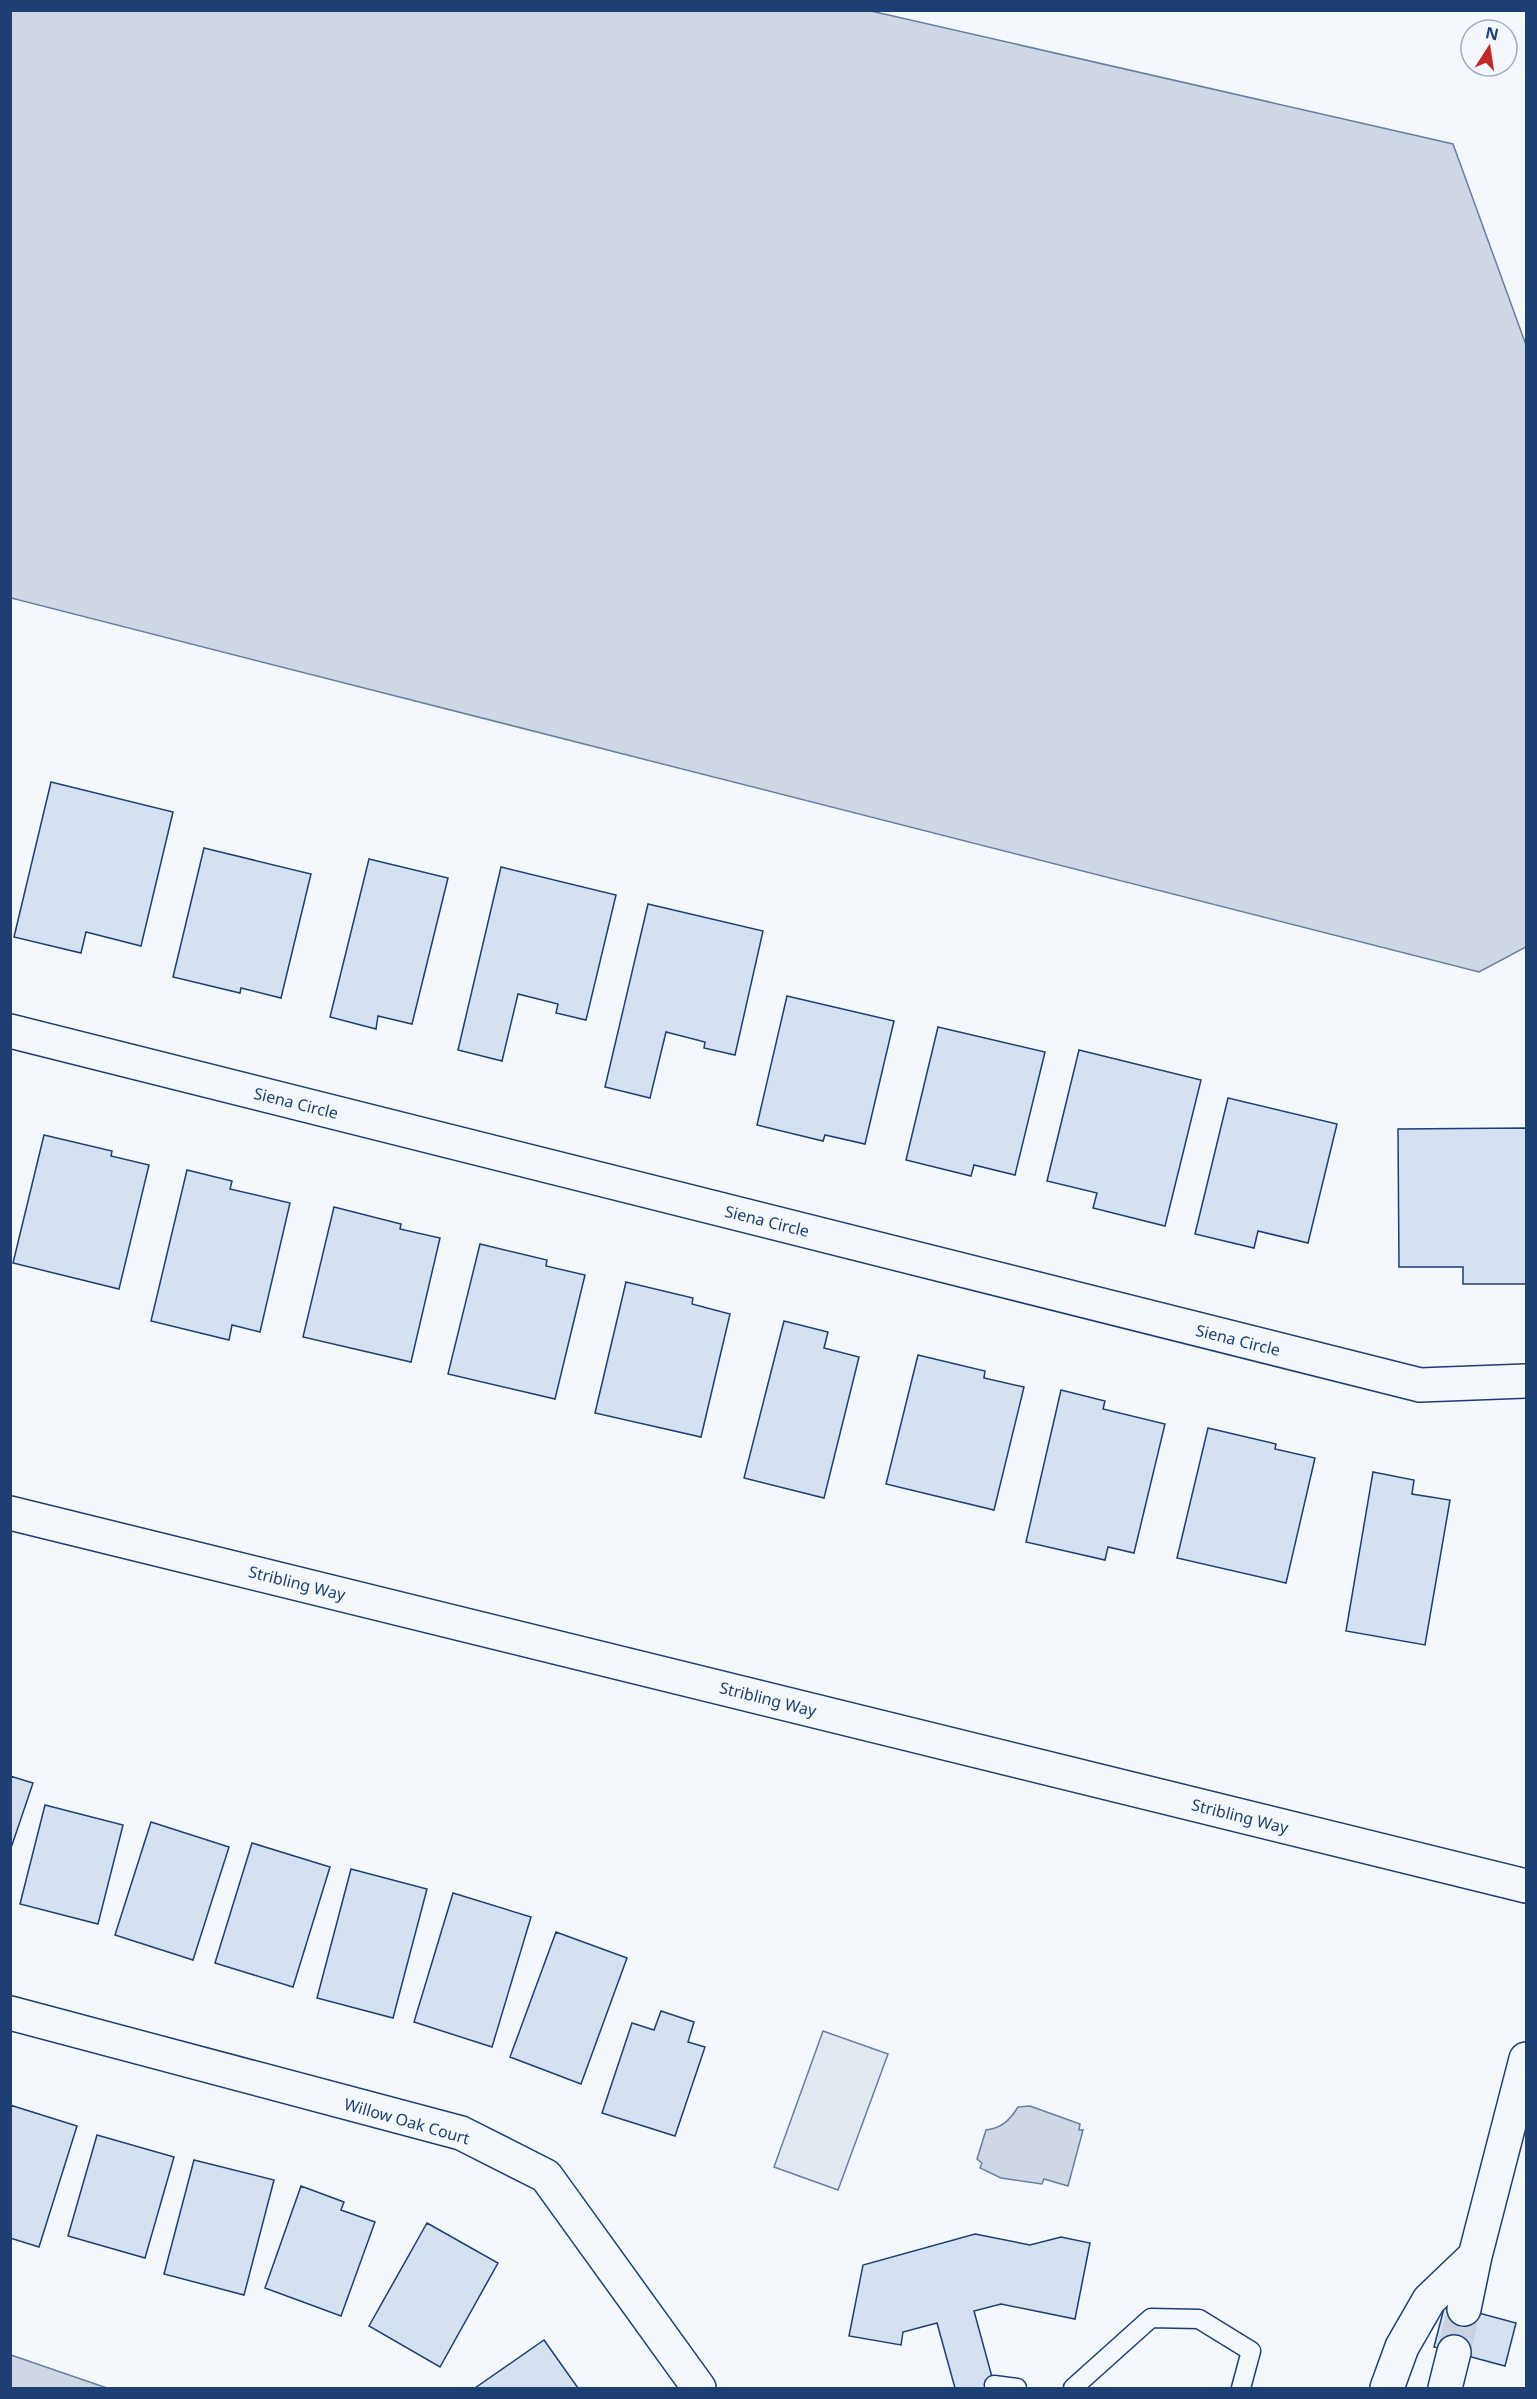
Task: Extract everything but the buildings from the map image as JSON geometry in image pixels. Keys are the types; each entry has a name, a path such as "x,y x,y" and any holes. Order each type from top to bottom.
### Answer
{"street":[{"name":"Siena Circle","path":"10,1031 1420,1385 1527,1381"},
{"name":"Stribling Way","path":"10,1513 1527,1886"},
{"name":"Willow Oak Court","path":"10,2013 461,2133 546,2176 699,2388"},
{"path":"1464,2309 1475,2256 1527,2059"},
{"path":"1387,2388 1402,2347 1429,2300 1475,2256"},
{"path":"1445,2388 1454,2352"}],"lane":[{"path":"1073,2388 1151,2318 1199,2319 1251,2351 1241,2388"},
{"path":"994,2385 1017,2388"}],"shaded area":[{"path":"11,11 871,11 1453,144 1526,345 1526,947 1479,972 11,598"},
{"path":"823,2031 888,2054 838,2190 774,2167"},
{"path":"1030,2106 1080,2124 1079,2130 1083,2130 1068,2186 1044,2179 1042,2184 1001,2178 980,2168 982,2163 977,2159 986,2130 1005,2123 1018,2107"},
{"path":"11,2355 107,2388 11,2388"}],"tunnel":[{"path":"1454,2352 1464,2309"}]}
